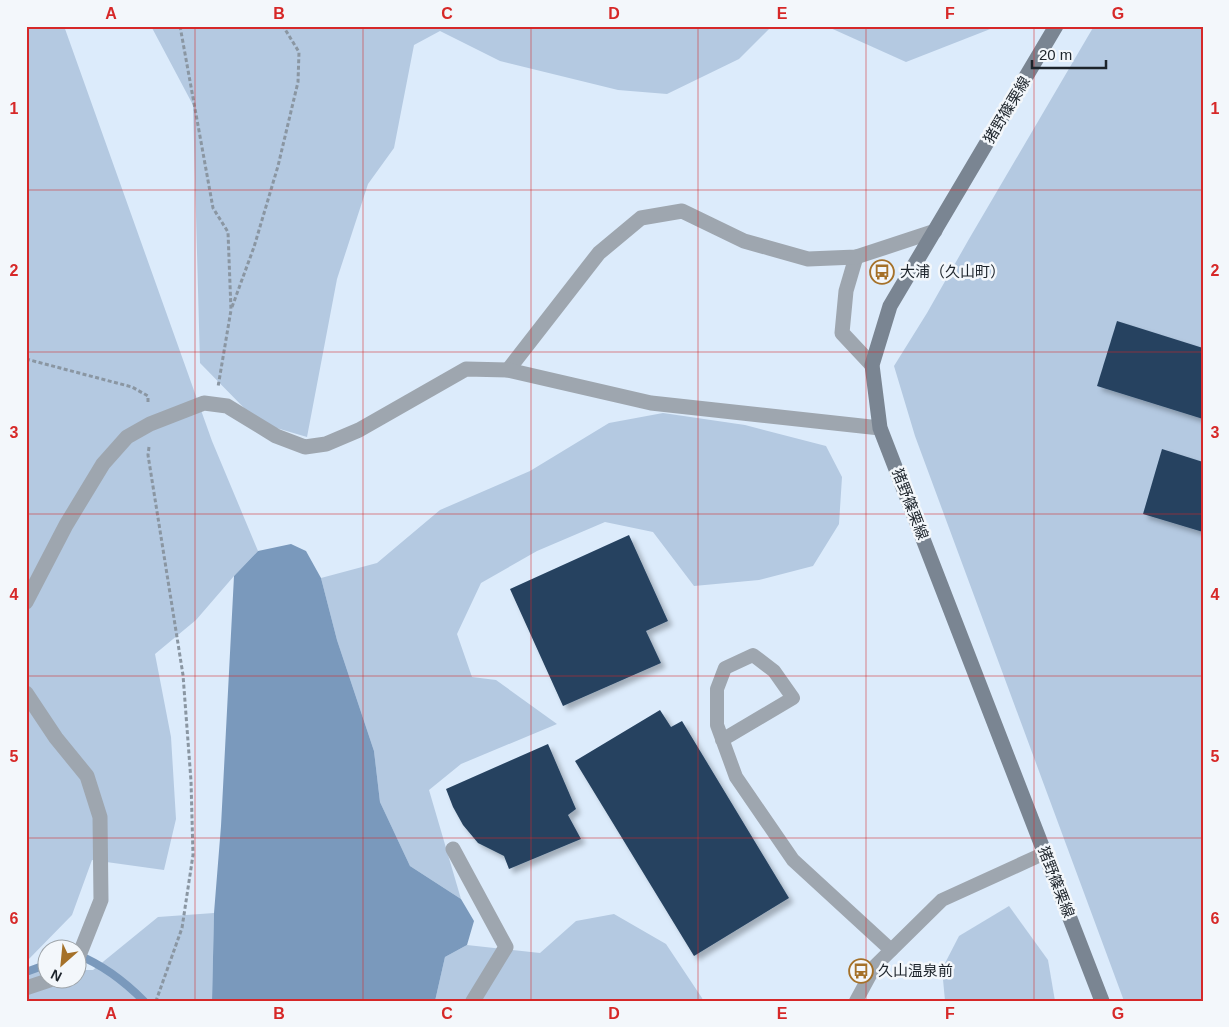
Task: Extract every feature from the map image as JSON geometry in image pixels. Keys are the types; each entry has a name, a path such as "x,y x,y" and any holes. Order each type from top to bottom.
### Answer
{"main road":[{"name":"猪野篠栗線","path":"1056,26 890,306 872,365 880,428 1102,1001"}],"street":[{"path":"508,370 599,252 641,218 682,211 744,241 808,259 856,257 935,231"},
{"path":"856,257 846,290 842,333 872,365"},
{"path":"26,602 66,525 103,464 127,437 150,424 204,403 226,406 276,436 305,447 326,444 359,430 466,369 508,370 651,403 880,428"},
{"path":"26,693 56,738 87,776 100,817 101,900 85,940"},
{"path":"453,849 506,947 473,1001"},
{"path":"26,988 38,984"}],"lane":[{"path":"722,740 793,698 774,671 753,656 725,668 717,690 717,725 722,740 736,777 793,860 891,950"},
{"path":"856,1001 875,966 942,900 1045,853"}],"path":[{"path":"180,26 213,208 228,232 231,310"},
{"path":"215,405 231,310 254,247 276,175 298,82 299,52 283,26"},
{"path":"26,359 132,387 148,396 150,424 148,456 183,675 191,781 193,855 182,928 156,1001"}],"shaded area":[{"path":"26,26 64,26 212,441 258,551 196,620 155,654 171,737 176,819 164,870 92,860 72,915 48,940 38,940 38,950 26,962"},
{"path":"151,26 772,26 739,59 667,94 618,90 500,61 440,31 414,45 394,148 368,184 337,279 307,437 273,427 248,412 200,363 193,105"},
{"path":"826,26 998,26 906,62"},
{"path":"1094,26 1203,26 1203,1001 1124,1001 915,436 894,366 927,313"},
{"path":"663,413 745,425 826,446 842,477 839,524 813,566 759,580 694,586 653,532 605,522 537,551 481,583 457,634 472,677 496,680 557,724 461,764 429,790 461,899 410,866 380,802 374,751 337,640 321,578 377,563 440,510 530,471 609,423"},
{"path":"291,544 306,551 321,578 337,640 374,751 380,802 410,866 461,899 474,921 467,945 445,957 435,1001 212,1001 214,913 221,826 234,576 258,551"},
{"path":"1009,906 1048,960 1055,1001 945,1001 942,969 959,936"},
{"path":"214,913 212,1001 26,1001 26,971 38,970 38,990 88,990 88,970 93,970 158,917"},
{"path":"614,914 666,944 703,1001 435,1001 445,957 467,945 540,953 576,921"}],"building":[{"path":"1117,321 1203,348 1203,419 1097,386"},
{"path":"1162,449 1203,462 1203,532 1143,514"},
{"path":"629,535 668,621 646,631 661,663 563,706 510,589"},
{"path":"660,710 671,727 682,721 789,898 694,956 575,761"},
{"path":"548,744 576,809 568,815 581,839 509,869 504,856 478,843 463,825 446,789"}],"waterway":[{"path":"88,960 113,975 144,1001"},
{"path":"26,972 38,968"}],"place":[{"name":"大浦（久山町）","path":"882,272"},
{"name":"久山温泉前","path":"861,971"}]}
